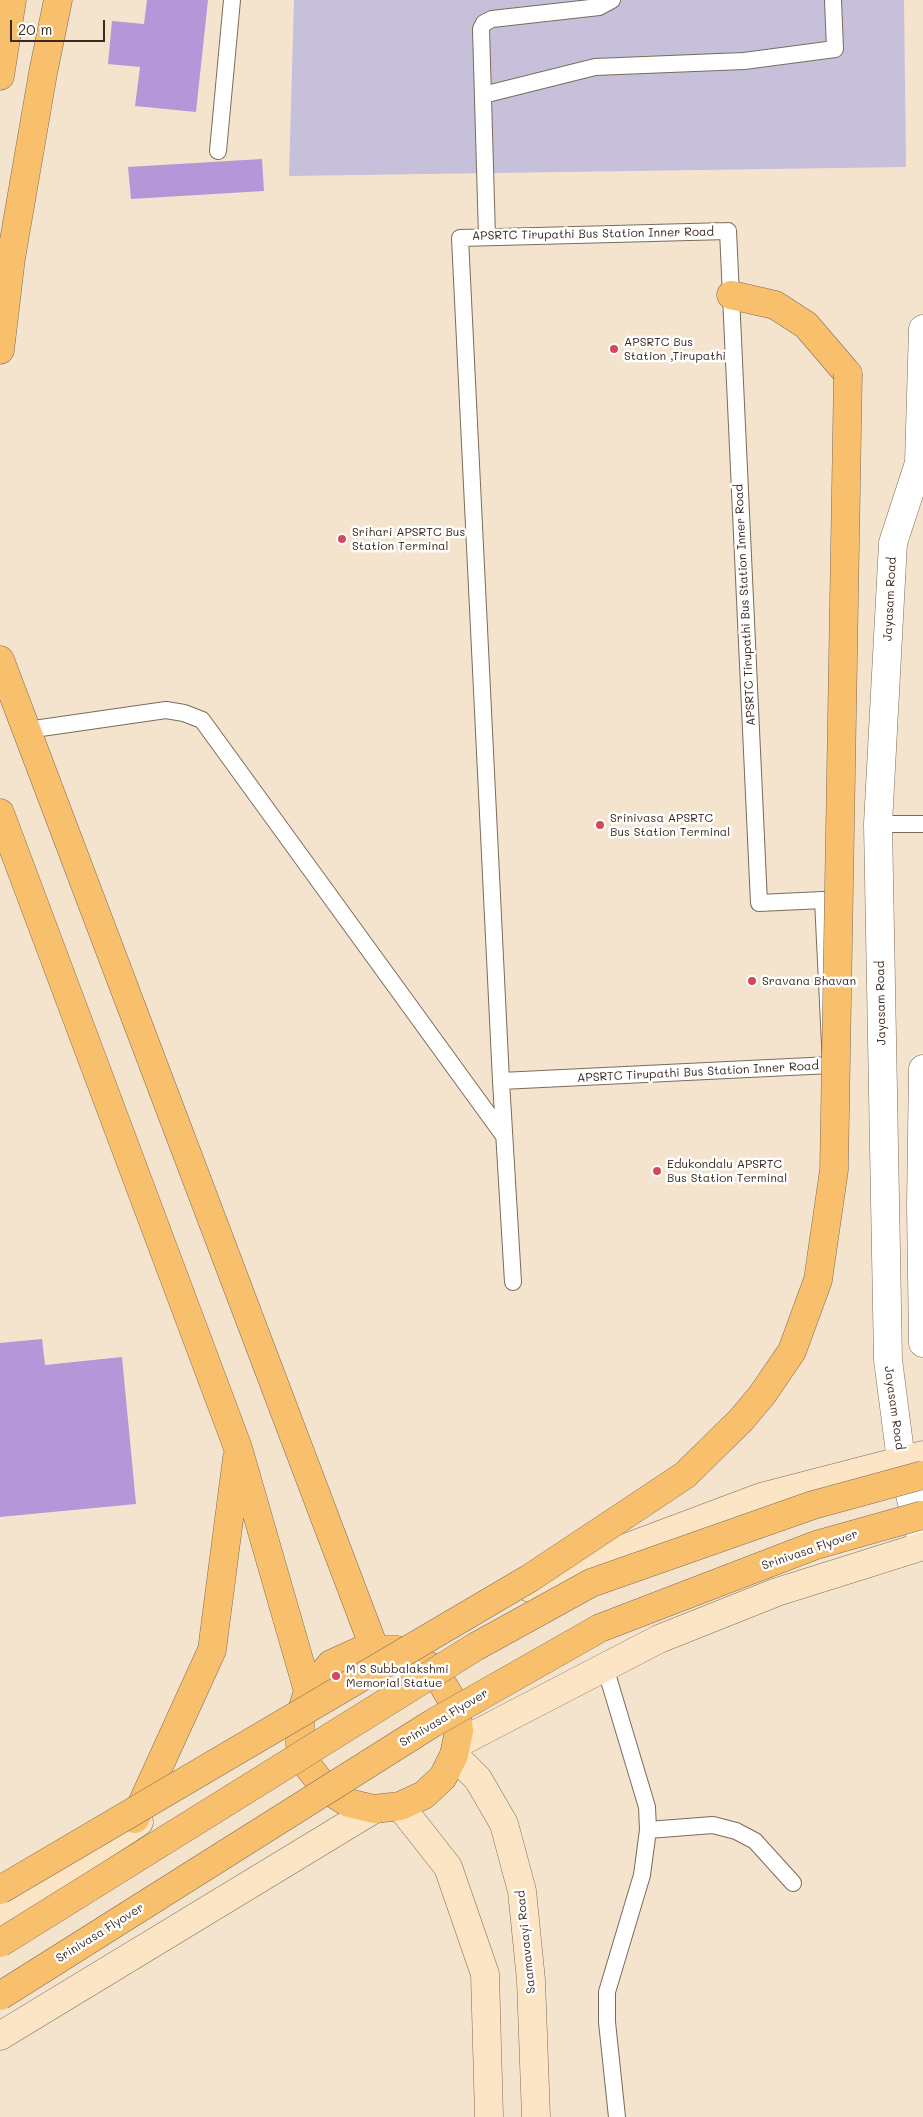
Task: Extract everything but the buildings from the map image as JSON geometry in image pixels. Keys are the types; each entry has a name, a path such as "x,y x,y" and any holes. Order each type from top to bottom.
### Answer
{"main road":[{"path":"0,76 12,0"},
{"path":"0,350 11,258 42,73 58,0"},
{"path":"0,1890 530,1578 685,1476 741,1420 762,1395 792,1351 818,1280 834,1170 848,374 806,324 775,305 731,295"},
{"path":"0,660 386,1650"},
{"path":"0,813 238,1448 308,1691"},
{"path":"131,1827 212,1650 238,1448"},
{"path":"0,1943 475,1647 591,1584 813,1505 916,1463"},
{"name":"Srinivasa Flyover","path":"0,1996 433,1723 600,1628 816,1545 923,1515"},
{"path":"362,1650 386,1650 429,1666 439,1678 456,1707 459,1731 455,1750 443,1777 424,1795 387,1808 349,1803 326,1789 310,1769 300,1744 300,1717 308,1691 331,1664 362,1650"}],"street":[{"name":"Jayasam Road","path":"923,329 921,475 893,544 878,824 888,1360 916,1463 923,1545"},
{"path":"923,1069 923,1342"},
{"path":"386,1650 578,1566 761,1497 916,1463"},
{"path":"455,1750 659,1638 777,1592 923,1545"},
{"path":"0,1913 300,1717"},
{"name":"Saamavaayi Road","path":"455,1750 478,1779 504,1824 522,1891 531,1980 536,2117"},
{"path":"0,2036 387,1808 448,1867 485,1974 489,2117"}],"lane":[{"path":"218,151 232,0"},
{"path":"487,236 481,29 484,23 492,18 599,7 612,0"},
{"path":"483,95 595,67 744,61 836,49 833,0"},
{"name":"APSRTC Tirupathi Bus Station Inner Road","path":"501,1081 831,1065 823,900 759,903 728,231 460,238 501,1081 513,1282"},
{"path":"27,730 166,710 184,713 202,720 504,1136"},
{"path":"878,824 923,824"},
{"path":"605,1667 646,1806 648,1830 642,1875 607,1992 607,2022 617,2117"},
{"path":"648,1830 713,1825 736,1830 755,1841 793,1883"}],"shaded area":[{"path":"294,0 904,0 906,167 289,176"}],"place":[{"name":"APSRTC Bus Station ,Tirupathi","path":"614,349"},
{"name":"Srihari APSRTC Bus Station Terminal","path":"342,539"},
{"name":"Srinivasa APSRTC Bus Station Terminal","path":"600,825"},
{"name":"Sravana Bhavan","path":"752,981"},
{"name":"Edukondalu APSRTC Bus Station Terminal","path":"657,1171"},
{"name":"M S Subbalakshmi Memorial Statue","path":"336,1676"}]}
